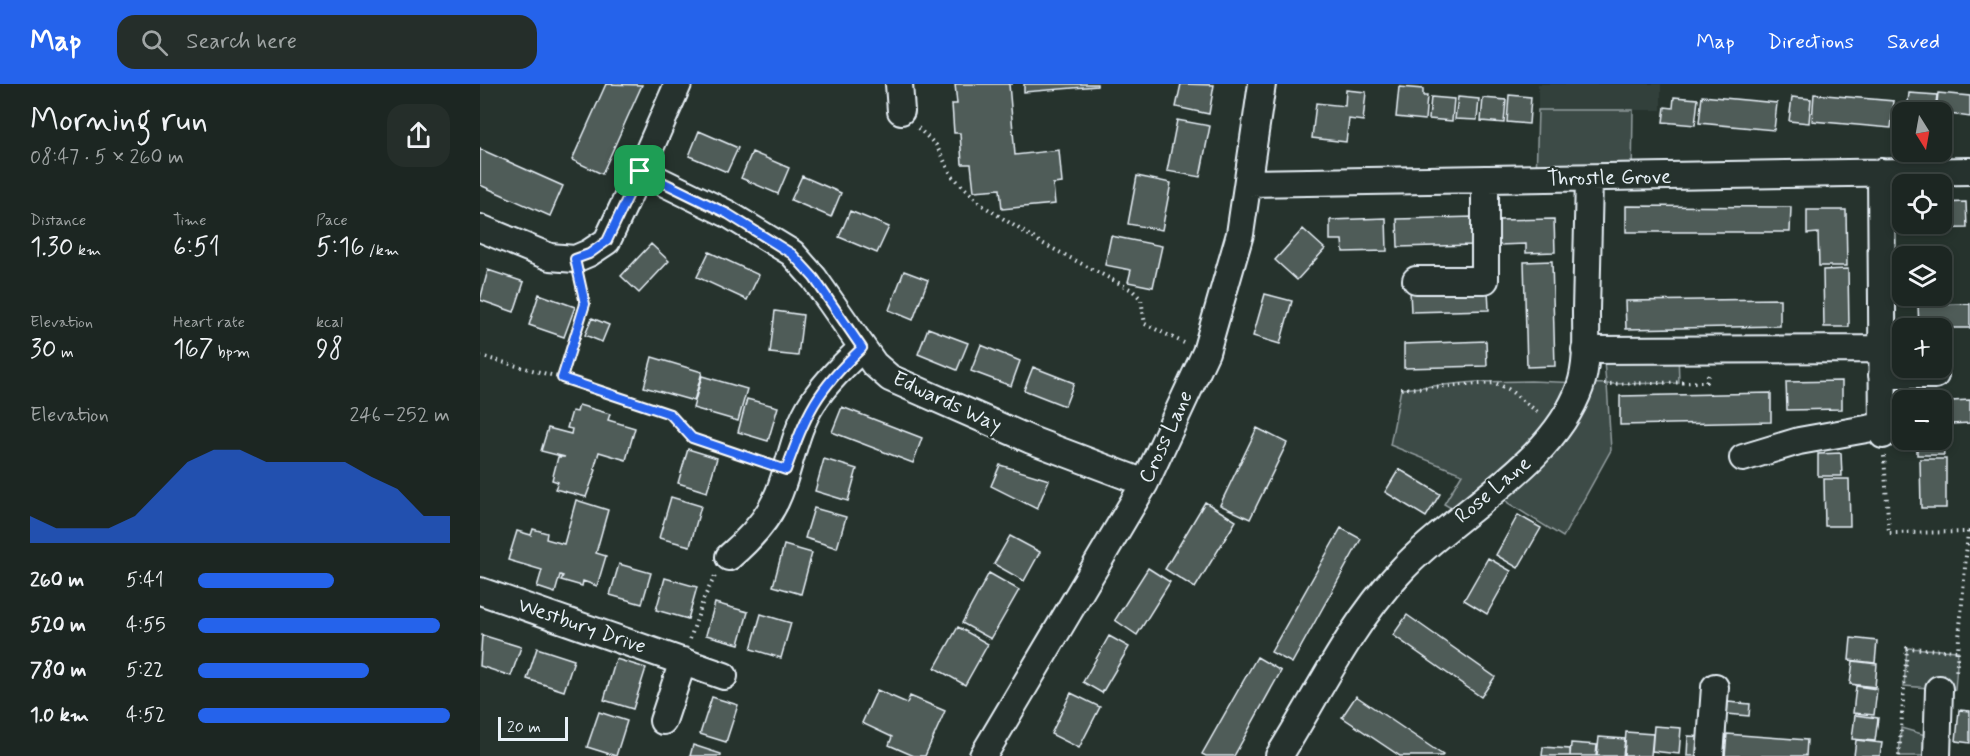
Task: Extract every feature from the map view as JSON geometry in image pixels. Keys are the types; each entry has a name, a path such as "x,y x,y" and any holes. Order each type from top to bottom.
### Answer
{"street":[{"path":"480,228 550,257 575,259 589,254 607,241 678,84"},
{"path":"899,84 901,111"},
{"name":"Cross Lane","path":"983,756 1145,483 1206,352 1240,234 1262,84"},
{"name":"Edwards Way","path":"640,171 728,214 792,254 814,278 874,364 890,378 1031,440 1145,483"},
{"name":"Throstle Grove","path":"1248,183 1970,171"},
{"path":"1743,458 1799,441 1883,430 1881,172"},
{"path":"1416,280 1485,280 1485,179"},
{"name":"Rose Lane","path":"1279,756 1355,631 1397,574 1428,544 1539,452 1557,431 1573,405 1581,384 1585,350 1590,179"},
{"path":"729,557 751,538 767,517 779,493 812,403 838,370 862,348"},
{"path":"1585,350 1883,349"},
{"path":"1882,375 1892,375"},
{"name":"Westbury Drive","path":"480,591 724,676"},
{"path":"663,721 683,661"},
{"path":"1710,756 1715,687"},
{"path":"1937,756 1938,689"}],"path":[{"path":"901,111 936,145 952,177 982,205 1038,241 1132,290 1141,299 1145,324 1206,352"},
{"path":"562,378 585,304 575,259"},
{"path":"1581,384 1706,382 1717,349"},
{"path":"480,356 562,378 670,414 692,438 786,470"},
{"path":"1401,389 1495,383 1523,399 1557,431"},
{"path":"1883,430 1889,533 1969,532 1955,690 1938,689"},
{"path":"683,661 711,580 729,557"},
{"path":"1899,756 1907,648 1958,651"}],"shaded area":[{"path":"1538,84 1661,84 1661,110 1538,110"},
{"path":"1538,110 1633,110 1632,178 1536,179"},
{"path":"1603,350 1678,350 1679,383 1607,384 1611,450 1563,537 1508,503 1497,487 1463,515 1444,504 1462,474 1390,445 1401,389 1475,382 1531,381 1606,384"},
{"path":"1907,648 1958,651 1955,690 1904,686"},
{"path":"1901,728 1936,738 1937,756 1899,756"}],"building":[{"path":"606,84 642,85 602,174 572,160"},
{"path":"955,84 1009,84 1015,155 1059,150 1062,183 1053,184 1055,204 1002,209 1000,189 974,191 971,164 962,164 960,133 954,133 952,104 957,104"},
{"path":"1024,84 1097,84 1097,86 1024,92"},
{"path":"1181,84 1214,85 1209,114 1176,107"},
{"path":"1399,87 1423,89 1423,96 1427,96 1425,120 1396,117"},
{"path":"1346,90 1366,92 1363,121 1349,119 1346,142 1312,138 1316,103 1345,106"},
{"path":"1909,93 1937,95 1936,102 1908,102"},
{"path":"1938,93 1970,96 1970,117 1952,114 1952,102 1937,102"},
{"path":"1814,94 1894,101 1892,102 1891,128 1812,121"},
{"path":"1509,95 1531,97 1529,124 1507,122"},
{"path":"1702,96 1777,103 1774,130 1699,123"},
{"path":"1431,97 1454,99 1452,121 1429,119"},
{"path":"1458,97 1479,99 1477,120 1455,119"},
{"path":"1674,97 1698,99 1695,125 1663,122 1665,107 1673,108"},
{"path":"1792,97 1811,99 1809,123 1789,121"},
{"path":"1483,98 1506,100 1504,123 1481,121"},
{"path":"1177,120 1210,126 1200,177 1167,171"},
{"path":"699,131 738,148 727,172 689,156"},
{"path":"480,149 563,186 550,216 480,185"},
{"path":"752,152 789,168 778,194 741,178"},
{"path":"802,176 841,193 831,217 791,200"},
{"path":"1137,176 1171,183 1162,230 1128,224"},
{"path":"1966,202 1967,228 1952,228 1952,203"},
{"path":"1626,206 1791,207 1790,232 1626,232"},
{"path":"1807,210 1846,210 1847,266 1819,266 1818,233 1807,234"},
{"path":"850,211 889,227 877,253 839,237"},
{"path":"1474,217 1474,245 1398,247 1397,219"},
{"path":"1386,218 1387,251 1343,252 1342,240 1330,240 1330,220"},
{"path":"1554,219 1555,252 1526,253 1526,244 1498,245 1497,220"},
{"path":"1303,229 1325,249 1297,280 1275,260"},
{"path":"1111,236 1162,246 1153,287 1128,282 1131,270 1105,265"},
{"path":"651,244 669,261 639,293 621,276"},
{"path":"709,252 759,275 747,300 697,277"},
{"path":"1552,261 1555,366 1527,367 1524,262"},
{"path":"1848,269 1849,327 1824,327 1823,270"},
{"path":"488,270 524,282 514,312 480,300"},
{"path":"904,271 928,280 913,320 889,310"},
{"path":"1488,289 1489,310 1411,312 1410,291"},
{"path":"539,294 575,307 564,337 529,325"},
{"path":"1265,294 1292,301 1280,344 1253,336"},
{"path":"1780,299 1780,326 1626,329 1625,301"},
{"path":"1970,304 1970,328 1952,328 1952,318 1919,318 1918,306"},
{"path":"775,311 803,315 798,356 770,353"},
{"path":"592,318 609,325 602,342 585,335"},
{"path":"928,328 968,343 957,370 918,354"},
{"path":"1486,341 1487,366 1404,368 1404,344"},
{"path":"981,345 1020,361 1011,386 971,371"},
{"path":"652,357 702,372 694,401 644,387"},
{"path":"1033,367 1074,383 1065,406 1024,390"},
{"path":"702,376 747,389 738,421 693,408"},
{"path":"1842,381 1842,409 1787,410 1786,382"},
{"path":"1771,393 1771,422 1620,425 1620,396"},
{"path":"747,399 778,407 768,441 738,432"},
{"path":"1970,400 1970,423 1952,424 1952,401"},
{"path":"579,405 610,414 608,420 635,428 626,460 599,452 594,469 596,470 586,497 555,489 558,482 552,480 558,457 565,457 541,451 548,428 571,434 572,429 567,428 572,411 577,412"},
{"path":"842,407 922,438 913,463 832,432"},
{"path":"1257,428 1287,443 1250,519 1220,505"},
{"path":"688,449 717,458 707,492 678,483"},
{"path":"1917,450 1943,450 1944,455 1917,455"},
{"path":"1841,453 1842,476 1818,476 1818,454"},
{"path":"824,459 857,469 848,501 815,491"},
{"path":"1920,459 1946,459 1946,508 1921,508"},
{"path":"1000,465 1049,480 1037,509 991,486"},
{"path":"1399,469 1440,494 1426,517 1385,492"},
{"path":"1824,479 1849,479 1850,526 1825,526"},
{"path":"671,497 701,506 690,546 659,538"},
{"path":"576,500 608,510 596,553 606,556 597,586 583,581 582,586 561,580 563,576 560,575 555,593 537,587 542,570 508,560 517,531 531,535 533,529 547,533 546,539 564,544"},
{"path":"1205,502 1236,521 1195,588 1165,569"},
{"path":"814,508 846,517 837,548 805,538"},
{"path":"1518,515 1541,528 1518,568 1496,555"},
{"path":"1341,528 1361,539 1292,663 1271,652"},
{"path":"1010,536 1040,552 1024,581 994,564"},
{"path":"784,545 812,553 801,594 773,586"},
{"path":"1488,558 1511,571 1487,614 1464,600"},
{"path":"619,564 651,573 642,604 610,595"},
{"path":"1148,568 1170,582 1137,635 1115,620"},
{"path":"989,573 1019,590 991,639 962,623"},
{"path":"665,578 697,587 688,619 656,610"},
{"path":"715,603 748,612 739,644 706,635"},
{"path":"761,614 791,623 781,658 751,649"},
{"path":"1407,615 1495,677 1481,697 1393,635"},
{"path":"958,627 988,644 965,685 935,668"},
{"path":"482,635 521,647 511,676 480,666"},
{"path":"1109,636 1129,647 1102,693 1083,682"},
{"path":"1851,638 1877,641 1875,663 1849,660"},
{"path":"537,648 574,660 564,691 527,679"},
{"path":"1257,657 1281,671 1234,756 1202,754"},
{"path":"616,659 646,668 633,709 604,700"},
{"path":"1853,661 1877,664 1875,687 1850,684"},
{"path":"1856,686 1877,689 1874,715 1853,713"},
{"path":"877,690 907,703 910,696 945,711 925,756 914,756 889,745 892,737 862,723"},
{"path":"1071,693 1100,707 1079,748 1051,734"},
{"path":"1356,696 1443,755 1400,756 1342,717"},
{"path":"712,697 738,705 726,742 700,734"},
{"path":"1728,702 1750,704 1749,716 1727,714"},
{"path":"1959,710 1970,711 1970,743 1956,741"},
{"path":"599,712 627,721 616,756 587,747"},
{"path":"1855,715 1878,718 1875,741 1852,739"},
{"path":"1654,726 1681,728 1679,754 1652,751"},
{"path":"1626,732 1653,734 1651,756 1624,756"},
{"path":"1727,734 1807,740 1806,756 1725,756"},
{"path":"1688,736 1707,737 1706,756 1687,756"},
{"path":"1599,737 1625,739 1623,756 1597,756"},
{"path":"1856,740 1882,743 1880,756 1854,756"},
{"path":"1571,743 1597,745 1596,756 1570,756"},
{"path":"693,745 721,754 721,756 690,756"},
{"path":"1543,747 1570,749 1570,756 1542,756"}],"route":[{"path":"640,171 728,214 792,254 814,278 862,348 838,370 812,403 786,470 692,438 670,414 562,378 585,304 575,259 589,254 607,241 640,171"}]}
